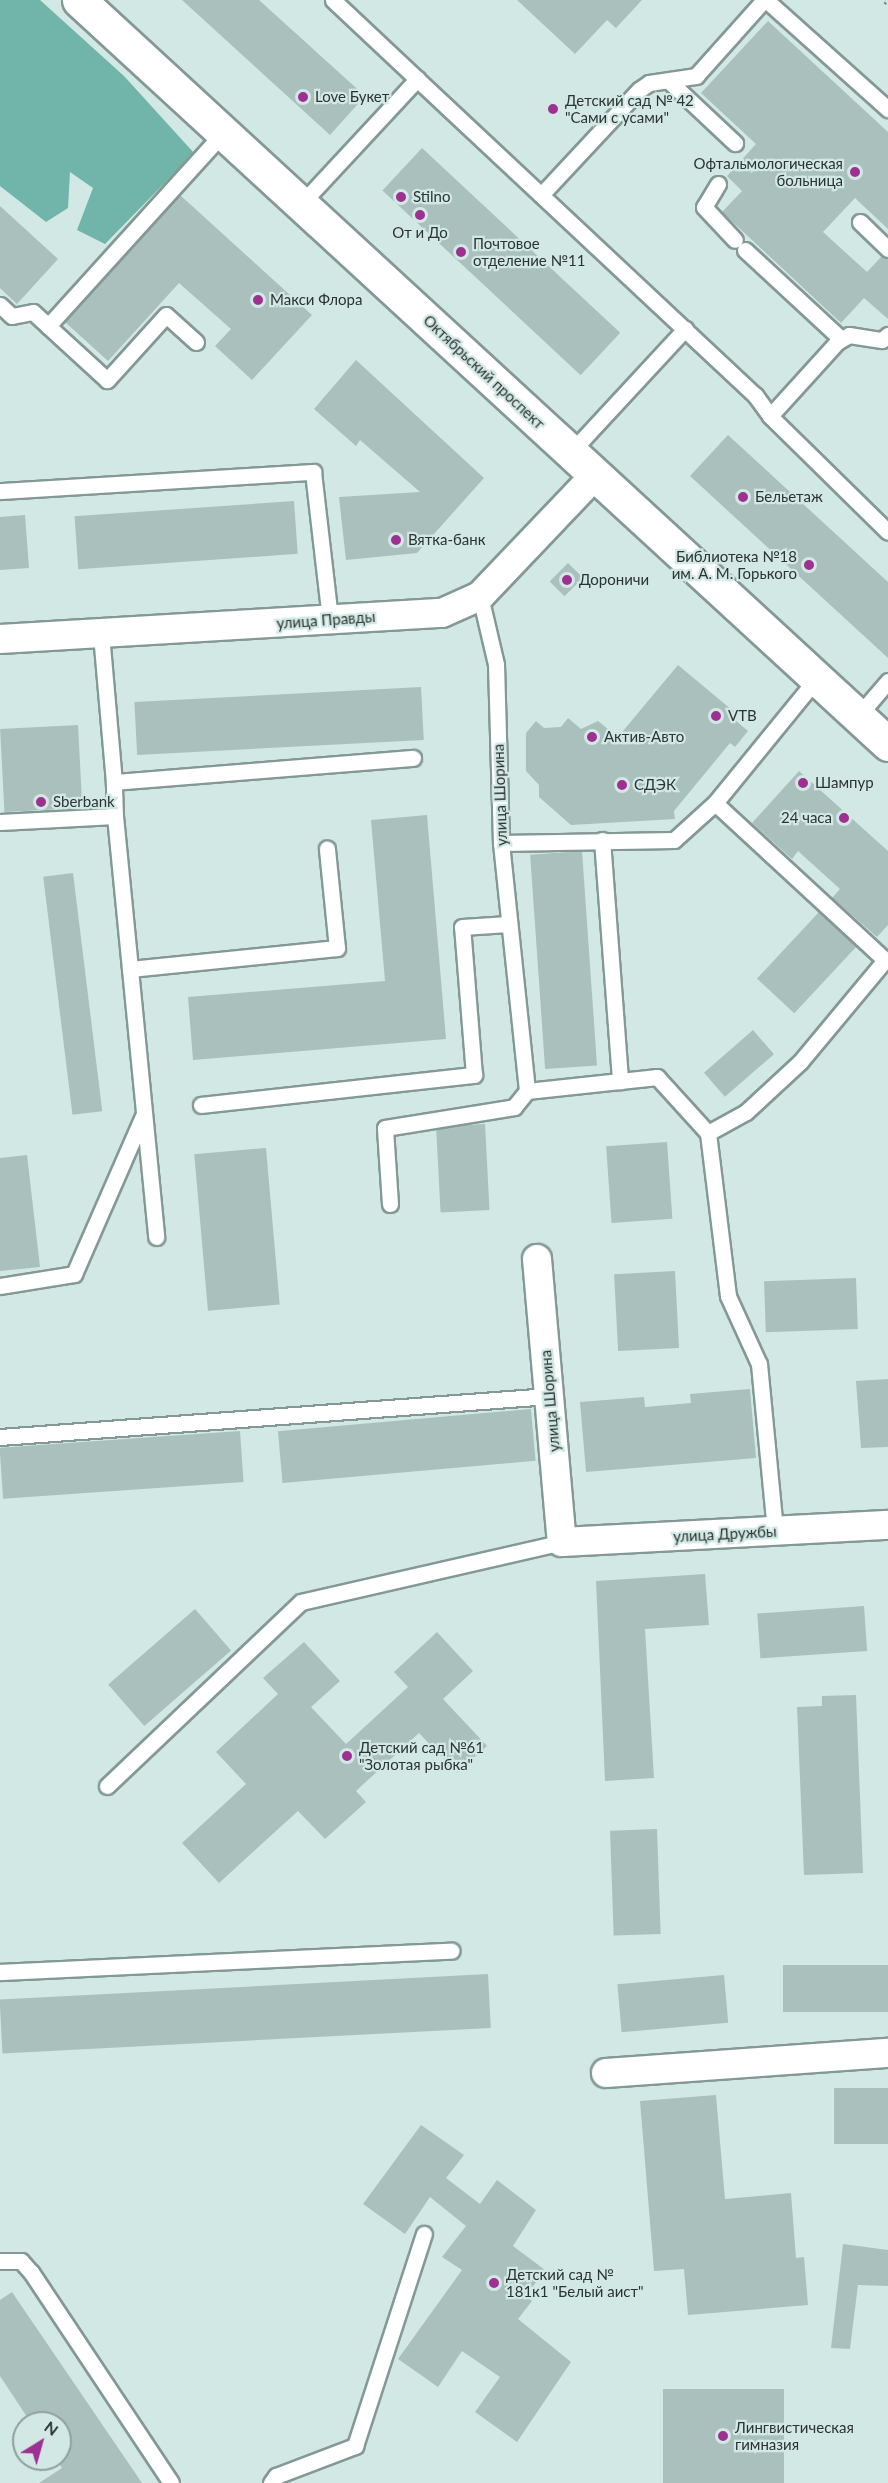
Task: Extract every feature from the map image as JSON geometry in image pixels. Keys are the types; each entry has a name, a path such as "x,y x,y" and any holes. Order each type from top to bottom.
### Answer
{"main road":[{"name":"Октябрьский проспект","path":"79,0 888,744"}],"street":[{"name":"улица Правды","path":"0,639 442,613 480,596 596,474"},
{"name":"улица Шорина","path":"537,1258 562,1542"},
{"name":"улица Дружбы","path":"562,1542 888,1525"},
{"path":"606,2073 888,2054"}],"lane":[{"path":"333,0 755,395 770,416 888,532"},
{"path":"541,195 639,90 649,83 671,83 696,76 765,0 888,110"},
{"path":"301,204 417,79"},
{"path":"671,83 735,143"},
{"path":"48,326 224,132"},
{"path":"718,184 704,207 740,245 841,339"},
{"path":"860,222 888,249"},
{"path":"0,305 6,320 33,312 107,380 166,315 196,342"},
{"path":"571,452 686,329"},
{"path":"770,416 841,339 866,335 886,340"},
{"path":"0,491 313,472 330,620"},
{"name":"улица Шорина","path":"480,596 496,664 501,843 514,995 527,1091"},
{"path":"101,634 115,816 156,1237"},
{"path":"501,843 674,840 714,803 817,678"},
{"path":"858,716 888,681"},
{"path":"114,782 413,758"},
{"path":"708,1133 746,1112 801,1062 886,958 714,803"},
{"path":"0,822 115,816"},
{"path":"602,840 620,1081"},
{"path":"130,969 337,948 327,849"},
{"path":"201,1105 474,1075 462,927 508,924"},
{"path":"390,1204 385,1128 514,1107 527,1091 657,1077 708,1133 728,1296 759,1364 775,1531"},
{"path":"0,1286 74,1274 144,1113"},
{"path":"0,1437 549,1396"},
{"path":"107,1786 301,1602 562,1542"},
{"path":"0,1972 452,1951"},
{"path":"271,2483 276,2476 356,2446 424,2234"},
{"path":"0,2261 21,2261 31,2272 171,2483"}],"green space":[{"path":"0,0 40,0 124,76 194,153 105,244 77,230 93,188 70,172 68,208 46,222 0,186"}],"building":[{"path":"182,0 259,0 365,96 330,135"},
{"path":"517,0 642,0 616,28 607,20 575,54"},
{"name":"Офтальмологическая больница","path":"768,21 888,132 888,229 855,198 823,232 867,272 882,256 888,258 888,319 864,298 841,323 722,212 742,191 727,176 756,144 701,93"},
{"path":"422,148 620,333 581,375 382,190"},
{"path":"180,195 312,315 252,380 215,346 231,329 179,283 108,361 65,322"},
{"path":"0,206 58,259 17,304 0,288"},
{"path":"356,360 484,478 417,553 346,560 339,497 420,492 360,440 356,446 314,409"},
{"path":"728,435 888,582 888,658 690,476"},
{"path":"294,501 298,554 78,569 75,516"},
{"path":"25,515 29,568 0,570 0,517"},
{"name":"Дороничи","path":"568,563 583,578 564,596 550,581"},
{"path":"678,665 738,715 735,720 748,731 735,747 730,743 674,811 675,819 571,825 539,797 539,785 526,771 526,733 536,721 544,728 561,727 568,718 581,729 598,721 618,737"},
{"path":"421,687 424,740 137,755 134,702"},
{"path":"78,725 82,808 4,812 0,729"},
{"path":"799,771 888,851 888,925 877,937 832,898 840,889 798,851 792,859 752,823"},
{"path":"427,815 446,1039 193,1060 188,997 385,981 371,820"},
{"path":"582,851 597,1065 545,1069 530,855"},
{"path":"73,873 102,1111 72,1115 43,877"},
{"path":"819,912 856,947 794,1013 757,979"},
{"path":"753,1030 774,1054 725,1097 704,1073"},
{"path":"485,1124 490,1210 441,1212 436,1127"},
{"path":"667,1142 672,1219 612,1223 606,1146"},
{"path":"266,1148 280,1304 208,1311 194,1154"},
{"path":"27,1155 40,1267 0,1271 0,1158"},
{"path":"675,1271 679,1348 618,1351 614,1274"},
{"path":"856,1278 858,1329 766,1332 764,1281"},
{"path":"888,1379 888,1447 861,1448 856,1381"},
{"path":"750,1389 756,1458 586,1472 580,1402 644,1397 645,1407 691,1403 690,1394"},
{"path":"531,1409 536,1461 282,1483 278,1431"},
{"path":"240,1431 244,1482 3,1499 0,1448"},
{"path":"705,1574 709,1625 645,1629 654,1778 605,1781 596,1581"},
{"path":"864,1606 867,1651 760,1658 757,1613"},
{"path":"195,1609 231,1651 144,1726 108,1684"},
{"name":"Детский сад №61 \"Золотая рыбка\"","path":"437,1632 473,1671 443,1699 487,1746 457,1773 419,1733 356,1791 366,1802 325,1839 298,1811 219,1883 182,1843 246,1784 216,1752 278,1694 263,1678 304,1642 340,1681 311,1707 346,1744 408,1687 394,1672"},
{"path":"856,1695 863,1873 804,1875 797,1707 822,1706 822,1696"},
{"path":"657,1829 661,1934 614,1936 610,1831"},
{"path":"783,1965 888,1965 888,2012 783,2012"},
{"path":"488,1974 491,2028 2,2054 0,2000"},
{"path":"724,1975 728,2023 622,2032 617,1984"},
{"path":"834,2088 888,2088 888,2144 834,2144"},
{"path":"716,2095 725,2199 791,2193 796,2258 804,2257 808,2305 688,2315 684,2269 654,2271 640,2101"},
{"name":"Детский сад № 181к1 \"Белый аист\"","path":"421,2125 464,2155 446,2178 480,2204 497,2180 536,2210 513,2246 545,2270 526,2296 532,2301 518,2319 571,2362 517,2442 475,2412 500,2377 462,2351 438,2387 398,2359 462,2270 442,2257 466,2226 430,2197 405,2234 363,2204"},
{"path":"843,2244 888,2250 888,2286 858,2285 850,2349 831,2348"},
{"path":"12,2292 142,2483 39,2483 57,2471 72,2471 72,2411 23,2411 0,2376 0,2300"},
{"name":"Лингвистическая гимназия","path":"663,2389 784,2389 784,2483 663,2483"}],"place":[{"name":"Love Букет","path":"303,97"},
{"name":"Детский сад № 42 \"Сами с усами\"","path":"553,109"},
{"name":"Офтальмологическая больница","path":"855,172"},
{"name":"Stilno","path":"401,197"},
{"name":"От и До","path":"420,215"},
{"name":"Почтовое отделение №11","path":"461,252"},
{"name":"Макси Флора","path":"258,300"},
{"name":"Бельетаж","path":"743,497"},
{"name":"Вятка-банк","path":"396,540"},
{"name":"Библиотека №18 им. А. М. Горького","path":"809,565"},
{"name":"Дороничи","path":"567,580"},
{"name":"VTB","path":"716,716"},
{"name":"Актив-Авто","path":"592,737"},
{"name":"Шампур","path":"803,783"},
{"name":"СДЭК","path":"622,785"},
{"name":"Sberbank","path":"41,802"},
{"name":"24 часа","path":"844,818"},
{"name":"Детский сад №61 \"Золотая рыбка\"","path":"347,1756"},
{"name":"Детский сад № 181к1 \"Белый аист\"","path":"494,2283"},
{"name":"Лингвистическая гимназия","path":"723,2436"}]}
